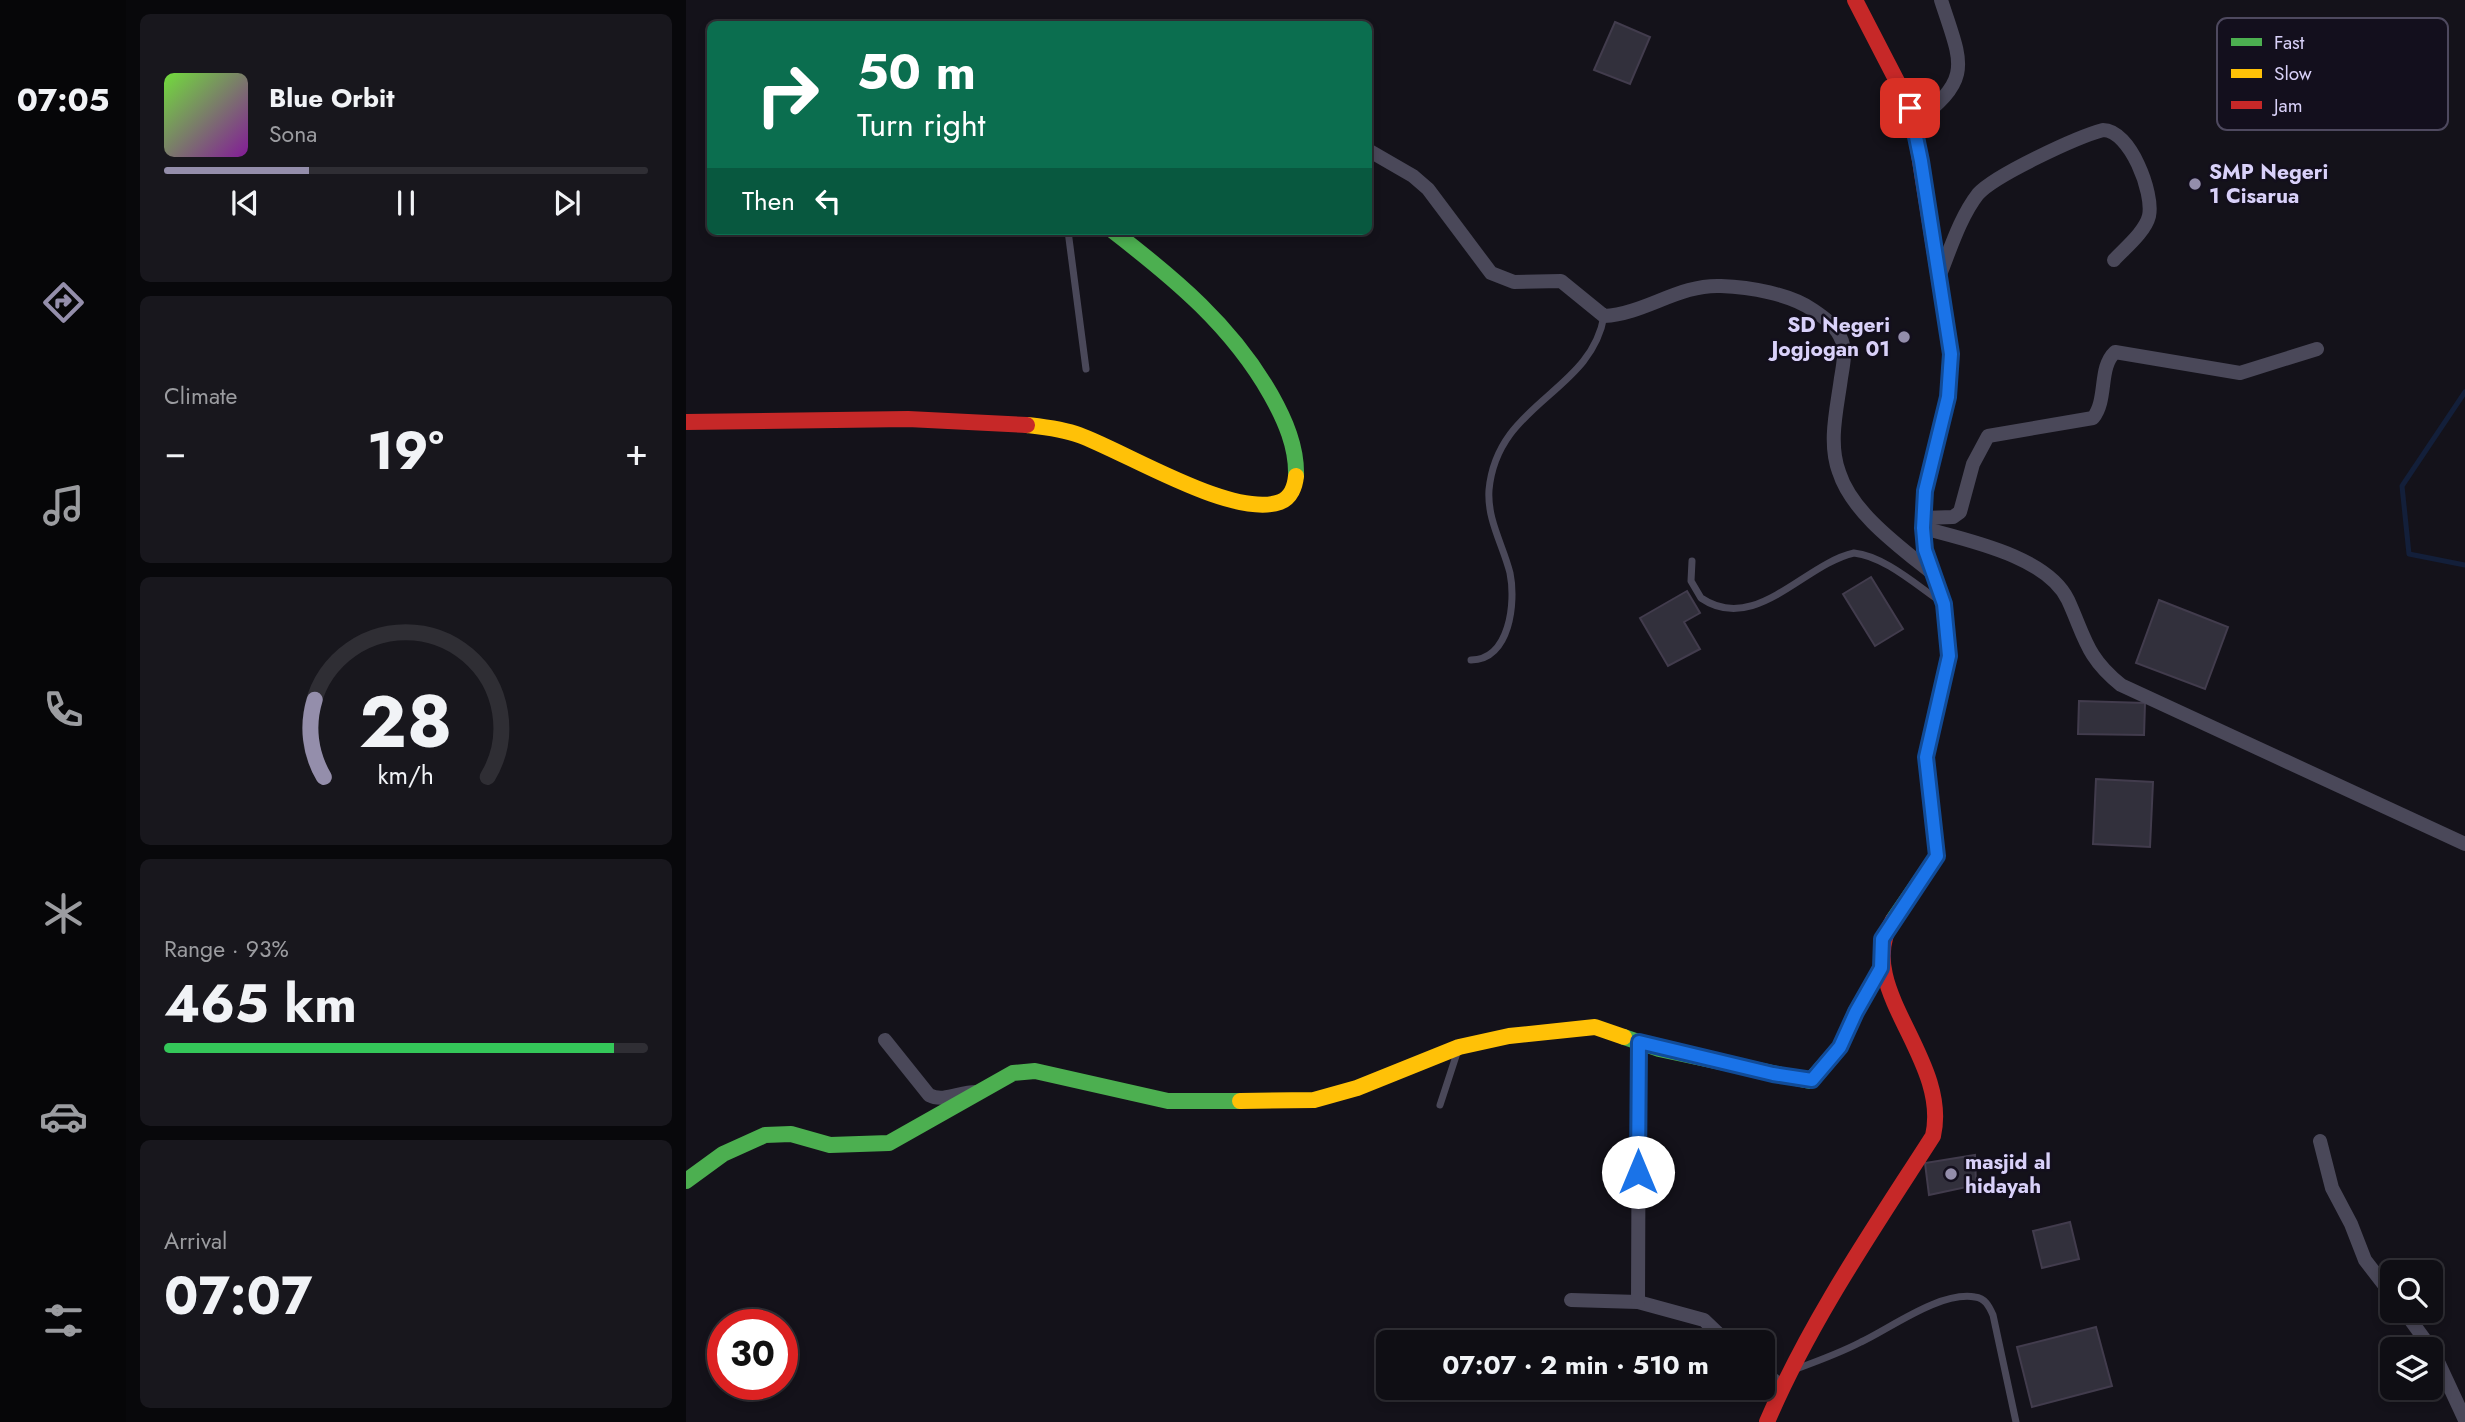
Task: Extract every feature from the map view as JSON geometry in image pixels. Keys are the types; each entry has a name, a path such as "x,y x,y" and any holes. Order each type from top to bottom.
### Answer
{"street":[{"path":"1767,1422 1785,1379 1869,1236 1933,1136 1937,1124 1937,1107 1919,1053 1881,968 1882,939 1937,856 1926,757 1949,662 1944,604 1925,550 1923,523 1925,491 1941,430 1951,373 1951,354 1914,123 1906,99 1872,41 1855,0"},
{"path":"1914,123 1938,105 1954,88 1958,77 1960,64 1941,0"},
{"path":"1938,279 1970,207 1983,190 2014,170 2103,130 2118,134 2130,148 2145,185 2149,212 2144,226 2114,260"},
{"path":"1372,152 1413,176 1428,189 1491,273 1514,282 1561,281 1604,316 1618,315 1684,290 1722,286 1791,299 1828,321 1841,338 1844,353 1833,440 1841,480 1877,526 1933,573"},
{"path":"686,422 892,418 1029,425 1076,434 1219,495 1258,504 1278,503 1288,497 1297,480 1296,456 1283,418 1252,362 1233,335 1199,299 1118,235"},
{"path":"1923,523 1952,517 1960,512 1973,464 1988,436 2093,418 2099,410 2108,361 2115,352 2240,373 2317,349"},
{"path":"1923,523 2042,571 2066,596 2080,634 2093,656 2121,685 2465,844"},
{"path":"686,1181 723,1154 765,1135 791,1134 830,1145 889,1143 1021,1071 1168,1101 1314,1100 1357,1088 1460,1047 1509,1036 1595,1027 1639,1042 1810,1081 1840,1047 1881,968"},
{"path":"885,1040 929,1095 940,1098 965,1091 979,1093"},
{"path":"1637,1302 1639,1042"},
{"path":"2320,1141 2332,1188 2351,1224 2365,1260 2380,1279"},
{"path":"1571,1300 1637,1302 1704,1320 1714,1330"},
{"path":"2413,1323 2433,1351 2465,1420"},
{"path":"1775,1376 1785,1379"}],"lane":[{"path":"1069,235 1086,369"},
{"path":"1471,660 1481,658 1497,648 1505,635 1510,613 1510,573 1490,515 1489,501 1492,473 1500,448 1513,429 1586,360 1598,340 1604,316"},
{"path":"1692,561 1690,575 1696,592 1705,601 1725,608 1753,606 1854,552 1903,575 1944,604"},
{"path":"1440,1105 1460,1047"},
{"path":"1785,1379 1941,1302 1974,1297 1985,1301 1993,1315 2016,1422"}],"building":[{"path":"1615,22 1650,37 1630,84 1594,70"},
{"path":"1871,577 1903,629 1875,646 1843,594"},
{"path":"1687,591 1700,613 1684,622 1700,649 1668,666 1640,618"},
{"path":"2159,600 2228,627 2205,689 2136,663"},
{"path":"2079,701 2145,703 2144,735 2078,734"},
{"path":"2096,779 2153,782 2150,847 2093,844"},
{"name":"masjid al hidayah","path":"1975,1155 1976,1185 1929,1195 1925,1163"},
{"path":"2070,1222 2079,1259 2042,1268 2033,1231"},
{"path":"2096,1327 2112,1386 2032,1407 2017,1347"}],"waterway":[{"path":"2465,392 2402,486 2409,554 2465,565"}],"traffic: fast":[{"path":"1118,235 1201,305 1256,370 1289,434 1296,476"},
{"path":"1893,920 1937,856 1926,757 1949,656 1944,604 1925,550 1923,528 1925,491 1948,397 1950,364"},
{"path":"1624,1037 1659,1049 1810,1081 1840,1047 1856,1011 1881,968"},
{"path":"686,1181 723,1154 765,1135 791,1134 830,1145 889,1143 1013,1073 1035,1071 1168,1101 1240,1101"}],"traffic: slow":[{"path":"1027,425 1079,435 1208,493 1235,501 1260,505 1280,502 1292,491 1296,476"},
{"path":"1240,1101 1314,1100 1357,1088 1459,1047 1509,1036 1595,1027 1624,1037"}],"traffic: jam":[{"path":"1855,0 1902,91 1914,123 1951,354 1950,364"},
{"path":"686,422 908,419 1027,425"},
{"path":"1767,1422 1823,1311 1933,1136 1935,1107 1928,1079 1892,997 1884,971 1883,945 1893,920"}],"place":[{"name":"SMP Negeri 1 Cisarua","path":"2195,184"},
{"name":"SD Negeri Jogjogan 01","path":"1904,337"},
{"name":"masjid al hidayah","path":"1951,1174"}],"route":[{"path":"1638,1172 1639,1042 1659,1049 1812,1080 1829,1063 1844,1041 1856,1012 1881,968 1882,939 1937,856 1926,757 1949,656 1944,604 1927,558 1923,528 1925,491 1948,397 1951,354 1916,130 1910,108"}]}
